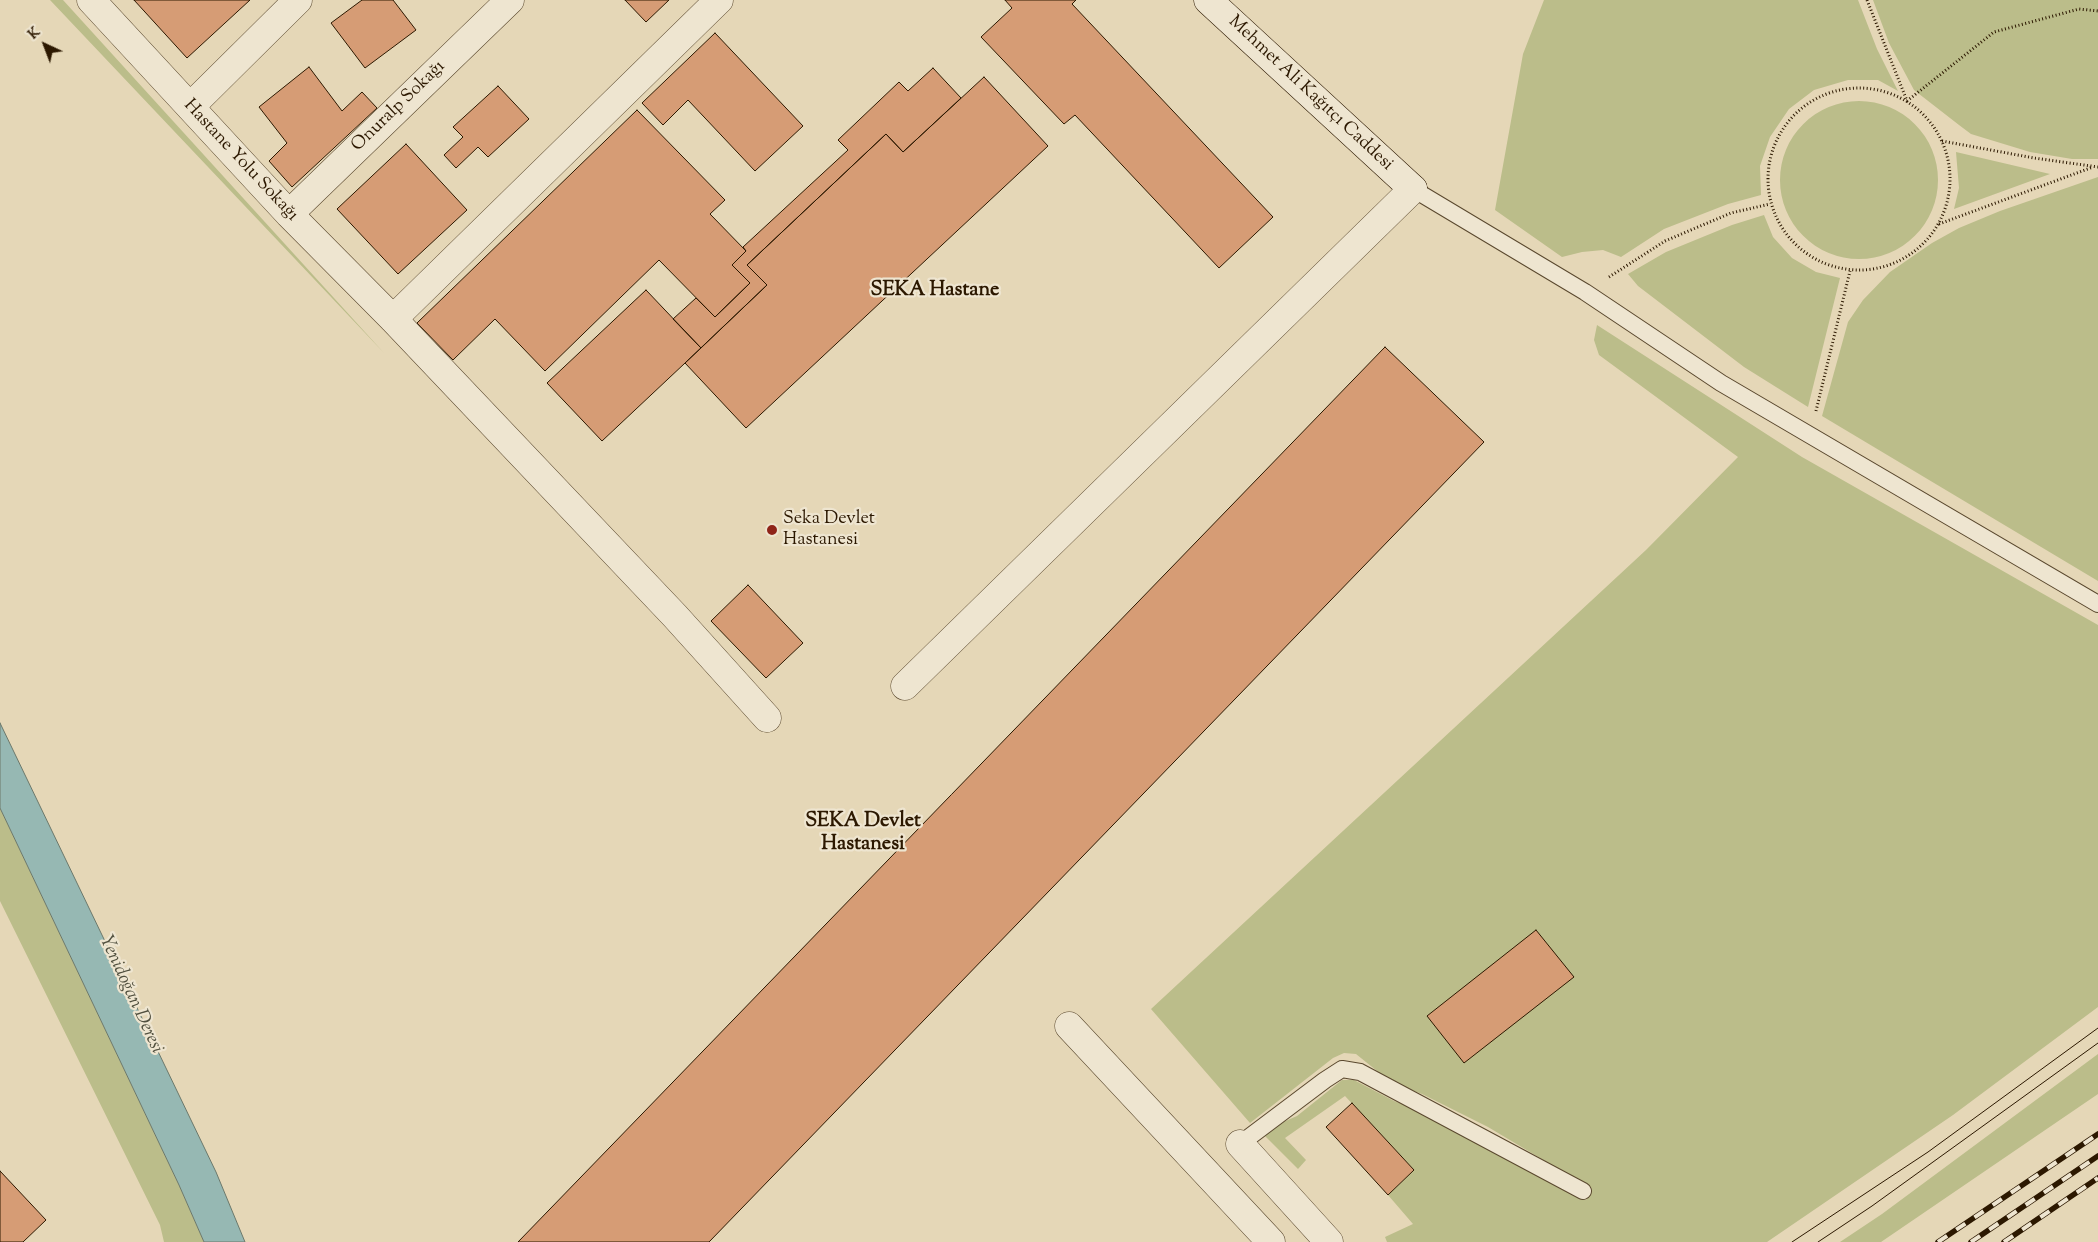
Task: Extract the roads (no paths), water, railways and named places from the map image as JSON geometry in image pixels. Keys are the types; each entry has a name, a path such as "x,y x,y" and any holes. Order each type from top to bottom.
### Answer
{"street":[{"name":"Hastane Yolu Sokağı","path":"91,0 289,214 393,319 675,616 768,718"},
{"path":"190,107 298,0"},
{"name":"Onuralp Sokağı","path":"289,214 510,0"},
{"path":"393,319 719,0"},
{"name":"Mehmet Ali Kağıtçı Caddesi","path":"1208,0 1413,189"},
{"path":"905,686 1413,189"},
{"path":"1069,1026 1271,1242"},
{"path":"1240,1144 1329,1242"}],"lane":[{"path":"1413,189 1585,292 1721,383 2098,604"},
{"path":"1240,1144 1324,1080 1342,1069 1360,1072 1583,1191"}],"water":[{"name":"Yenidoğan Deresi","path":"0,723 216,1172 245,1242 204,1242 179,1185 0,808"}],"tram line":[{"path":"1792,1242 1928,1152 2098,1028"},
{"path":"1818,1242 1872,1206 2098,1043"}],"railway":[{"path":"1938,1242 2098,1134"},
{"path":"1971,1242 2098,1156"},
{"path":"2004,1242 2098,1178"}],"place":[{"name":"Seka Devlet Hastanesi","path":"772,530"}],"district":[{"name":"SEKA Hastane","path":"935,292"},
{"name":"SEKA Devlet Hastanesi","path":"863,834"}]}
